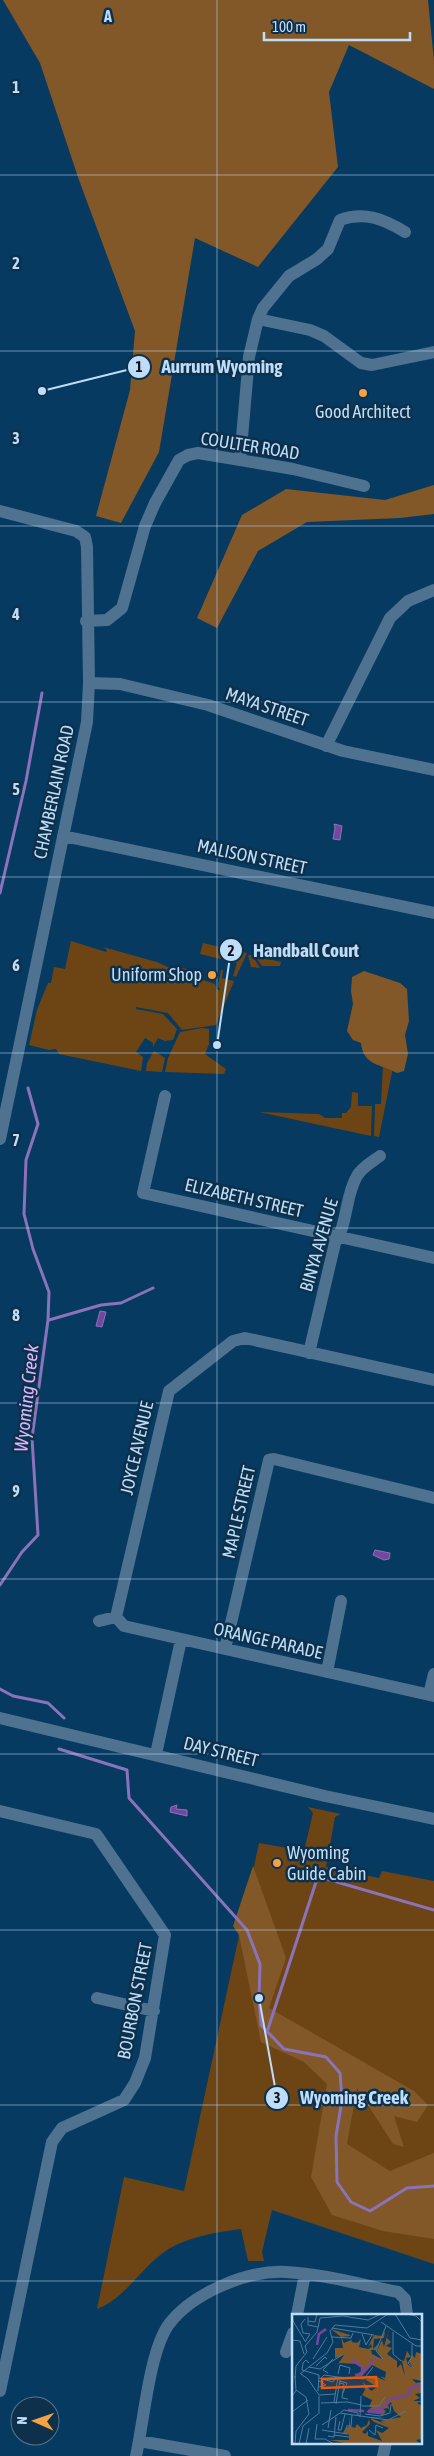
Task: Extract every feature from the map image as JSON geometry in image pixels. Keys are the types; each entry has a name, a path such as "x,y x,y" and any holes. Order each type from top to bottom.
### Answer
{"street":[{"path":"240,460 249,357 258,319 263,308 289,276 317,259 328,249 340,220 349,217 369,216 392,223 405,232"},
{"path":"258,319 310,330 324,336 361,363 372,365 434,352"},
{"name":"COULTER ROAD","path":"86,621 107,620 122,608 145,526 166,481 179,460 188,455 198,453 293,469 364,486"},
{"name":"CHAMBERLAIN ROAD","path":"0,511 76,531 85,537 88,547 86,621 89,683 86,722 3,1111 0,1139"},
{"path":"326,746 390,618 408,601 434,590"},
{"name":"MAYA STREET","path":"89,683 120,684 208,705 326,746 434,770"},
{"name":"MALISON STREET","path":"63,836 434,913"},
{"name":"ELIZABETH STREET","path":"165,1096 143,1193 434,1258"},
{"name":"BINYA AVENUE","path":"309,1354 335,1242 356,1178 366,1166 380,1156"},
{"name":"JOYCE AVENUE","path":"116,1617 169,1390 238,1339 434,1380"},
{"name":"MAPLE STREET","path":"224,1649 269,1460 274,1459 434,1498"},
{"path":"327,1672 341,1601"},
{"path":"99,1621 116,1617"},
{"name":"ORANGE PARADE","path":"116,1617 124,1626 431,1696"},
{"path":"156,1754 181,1640"},
{"path":"431,1696 434,1674"},
{"name":"DAY STREET","path":"0,1718 156,1754 324,1796 434,1819"},
{"name":"BOURBON STREET","path":"0,1811 96,1834 166,1935 145,2058 135,2083 124,2100 62,2128 52,2142 0,2391"},
{"path":"97,1998 154,2011"},
{"path":"136,2456 150,2376 158,2350 169,2325 201,2295 230,2283 257,2275 284,2272 305,2274 398,2292 405,2299 407,2314"},
{"path":"297,2314 305,2274"},
{"path":"286,2352 292,2336"},
{"path":"139,2441 225,2456"}],"shaded area":[{"path":"3,0 428,0 434,61 434,89 349,45 329,92 338,167 258,267 195,238 159,452 121,523 96,516 130,390 135,331 79,180 40,63"},
{"path":"434,485 434,514 400,518 307,522 258,551 217,628 197,618 242,515 286,489 385,500"},
{"path":"334,824 342,826 340,840 333,839"},
{"path":"71,941 106,952 107,950 103,947 157,962 181,973 182,968 203,972 203,980 215,984 217,990 220,990 218,985 221,970 223,970 222,978 234,981 216,1025 182,1030 168,1013 136,1007 136,1009 163,1014 177,1029 173,1040 165,1041 158,1038 153,1047 153,1043 145,1038 136,1052 143,1057 141,1071 59,1054 56,1049 49,1050 29,1045 37,1010 48,983 51,983 54,967 65,969"},
{"path":"203,943 247,953 236,977 233,976 237,963 200,954"},
{"path":"248,955 252,955 260,968 251,967"},
{"path":"255,956 281,962 280,966 262,966"},
{"path":"364,971 400,983 407,989 409,1021 405,1035 408,1054 404,1071 397,1073 373,1063 365,1056 361,1043 353,1040 347,1031 353,1004 351,991 352,977"},
{"path":"202,1028 209,1029 209,1044 205,1054 226,1069 224,1074 165,1072 168,1058 180,1032"},
{"path":"154,1051 165,1058 162,1072 146,1071 147,1063"},
{"path":"383,1064 393,1067 379,1137 374,1136 375,1104 381,1104"},
{"path":"352,1092 358,1093 358,1106 372,1106 371,1136 259,1112 319,1114 325,1118 342,1118 342,1113 346,1113 351,1107"},
{"path":"100,1311 106,1312 102,1327 96,1326"},
{"path":"375,1550 390,1553 389,1559 384,1560 373,1555"},
{"path":"177,1805 176,1809 187,1810 187,1816 170,1812 171,1807"},
{"path":"308,1807 341,1814 335,1817 326,1867 379,1878 382,1871 434,1881 434,2264 272,2210 262,2252 264,2261 248,2261 241,2229 193,2238 167,2250 149,2265 117,2298 97,2309 124,2177 184,2191 259,1843 304,1851 313,1813"},
{"path":"253,1866 286,1958 269,2008 414,2091 428,2105 417,2122 394,2116 404,2147 393,2144 357,2088 347,2144 390,2171 434,2153 434,2239 383,2231 332,2215 311,2177 327,2084 304,2062 261,2042 239,1935 233,1926"}],"waterway":[{"path":"0,893 26,781 42,693"},
{"name":"Wyoming Creek","path":"0,1585 22,1552 38,1535 32,1438 48,1320 49,1292 33,1249 24,1214 26,1160 38,1124 28,1088"},
{"path":"49,1320 101,1305 121,1303 153,1288"},
{"name":"Wyoming Creek","path":"0,1689 13,1696 48,1703 64,1718"},
{"name":"Wyoming Creek","path":"59,1749 127,1770 129,1798 247,1930 260,1964 259,1998 261,2025 284,2049 326,2057 340,2073 342,2100 336,2136 337,2182 351,2202 370,2211 407,2188 434,2186"},
{"path":"323,1878 434,1910"},
{"path":"267,2032 316,1882"}],"place":[{"name":"Aurrum Wyoming","path":"42,391"},
{"name":"Good Architect","path":"363,393"},
{"name":"Uniform Shop","path":"212,975"},
{"name":"Handball Court","path":"217,1045"},
{"name":"Wyoming Guide Cabin","path":"277,1863"},
{"name":"Wyoming Creek","path":"259,1998"}]}
